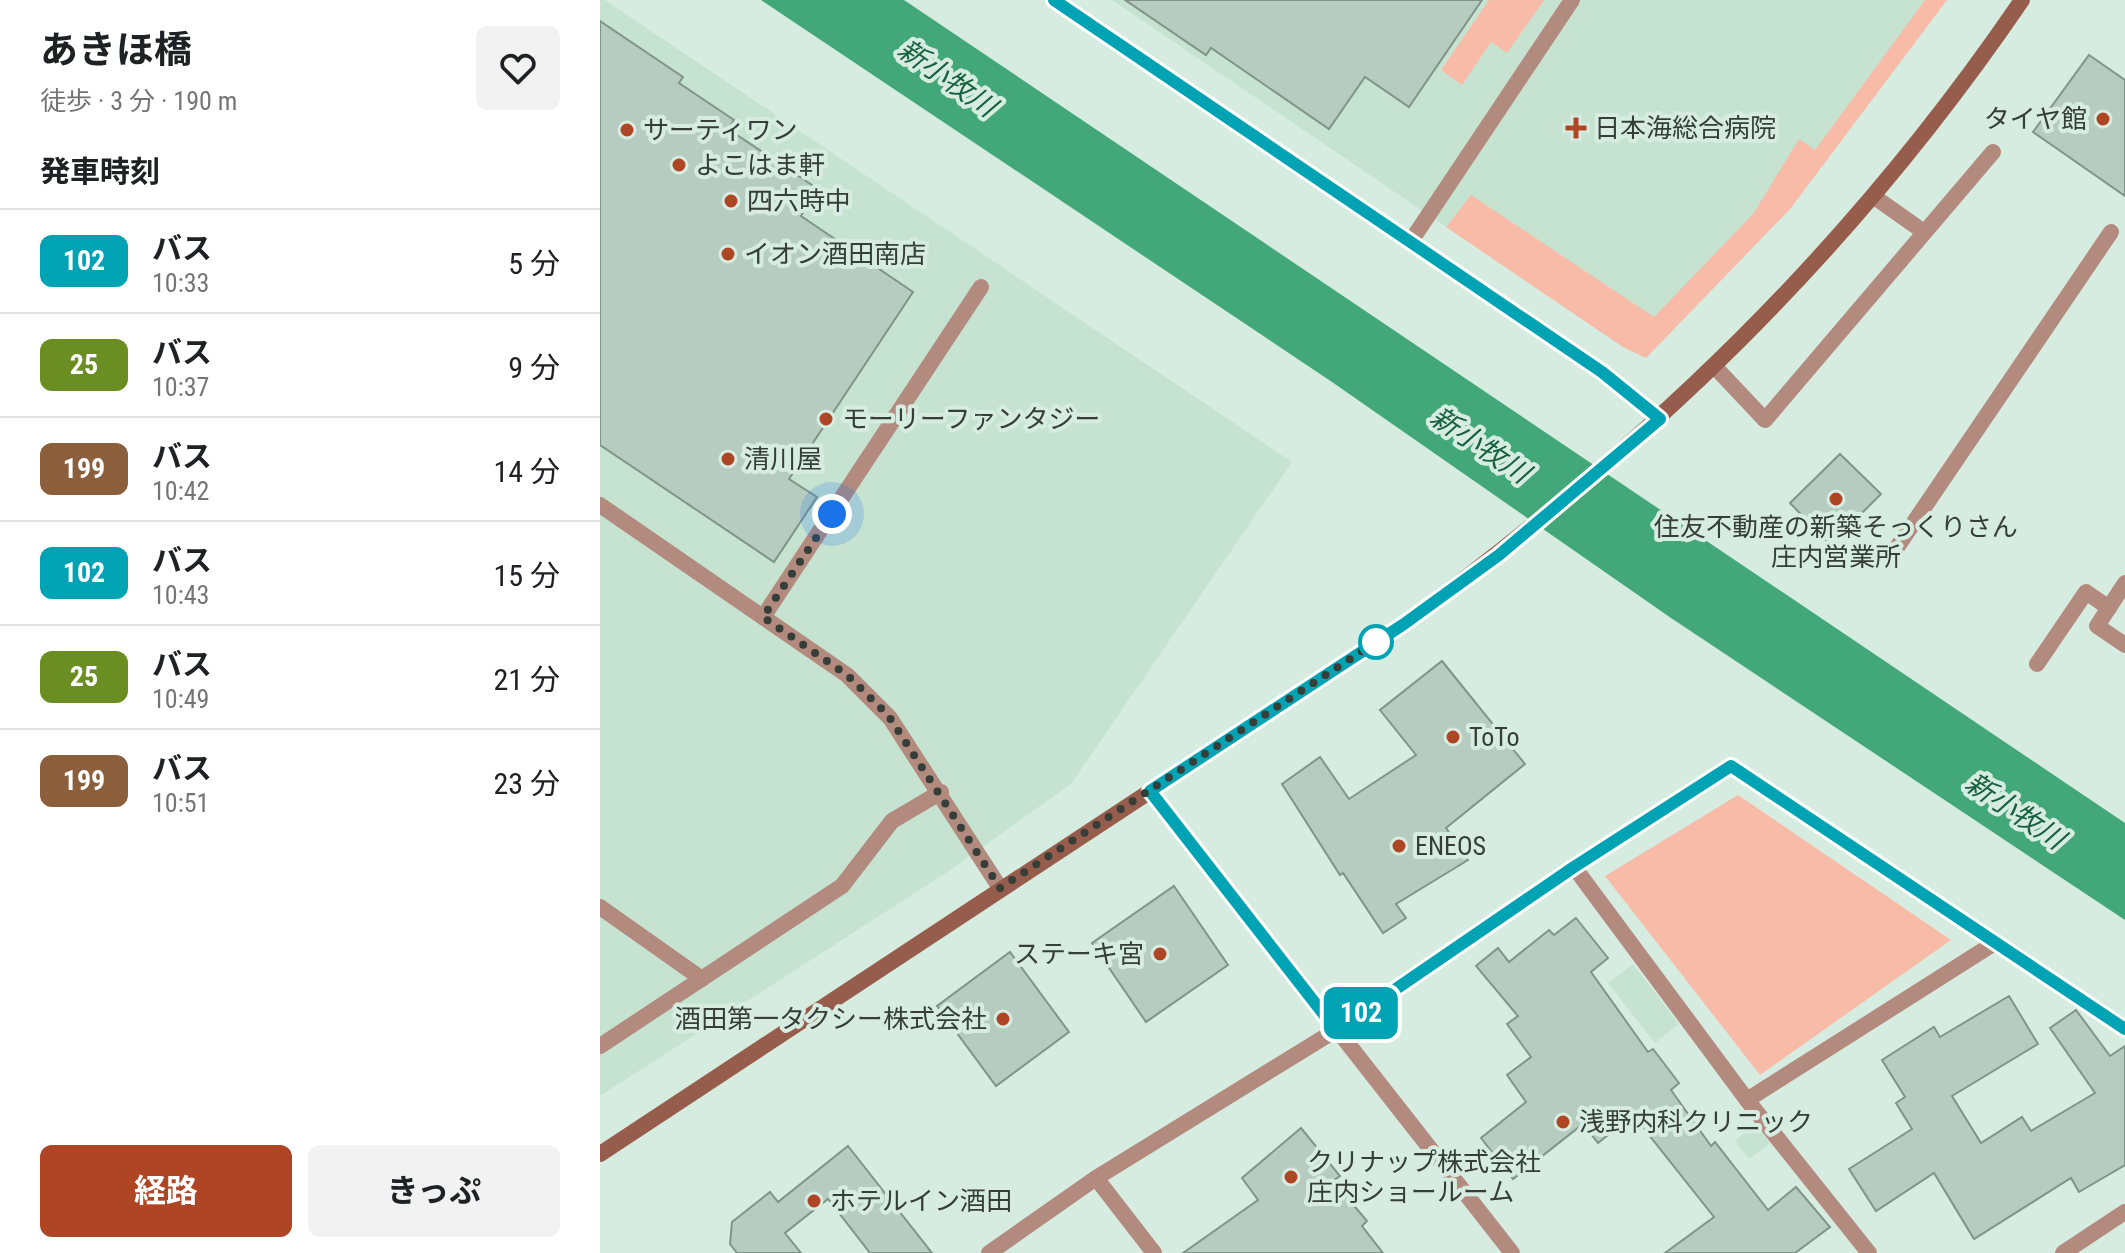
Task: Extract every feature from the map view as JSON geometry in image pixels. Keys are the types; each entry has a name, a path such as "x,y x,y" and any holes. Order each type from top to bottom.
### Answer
{"street":[{"path":"1054,0 1602,372 1660,419"},
{"path":"1411,241 1572,0"},
{"path":"600,1154 1404,624 1499,555 1660,419 1715,367 1822,255 1962,88 2022,0"},
{"path":"1715,367 1765,420 1993,152"},
{"path":"1873,196 1924,232"},
{"path":"1887,562 2111,232"},
{"path":"763,617 981,287"},
{"path":"600,505 871,696 941,792 1000,888"},
{"path":"2125,583 2097,626 2125,645"},
{"path":"2037,664 2086,592 2109,608"},
{"path":"989,1253 1096,1178 1336,1030 1574,867 1731,766 1993,944 2125,1029"},
{"path":"1150,791 1512,1253"},
{"path":"600,1046 842,886 892,821 941,792"},
{"path":"1574,867 1859,1250"},
{"path":"600,907 702,979"},
{"path":"1747,1100 1993,944"},
{"path":"1096,1178 1154,1253"},
{"path":"2063,1253 2125,1212"}],"shaded area":[{"path":"600,0 605,0 1292,462 1071,784 949,871 600,1096"},
{"name":"日本海総合病院","path":"1112,0 1947,0 1790,209 1646,358 1623,347"},
{"path":"1489,0 1544,0 1507,53 1491,42 1462,85 1441,70"},
{"path":"1925,0 1947,0 1790,209 1646,358 1623,347 1446,227 1471,195 1654,317 1753,214 1799,139 1815,150"},
{"path":"1738,795 1951,940 1760,1075 1605,876"},
{"path":"1633,964 1679,1024 1655,1043 1608,983"},
{"path":"1756,1124 1770,1143 1749,1159 1735,1141"}],"water":[{"name":"新小牧川","path":"761,0 904,0 2125,823 2125,920 1671,618 1332,382"}],"building":[{"path":"1125,0 1482,0 1409,107 1365,77 1329,129 1211,48 1206,55"},
{"name":"イオン酒田南店","path":"600,21 683,77 679,83 734,120 728,129 818,189 801,216 913,292 789,479 817,497 774,562 600,445"},
{"path":"2089,55 2125,80 2125,196 2033,132"},
{"name":"住友不動産の新築そっくりさん 庄内営業所","path":"1840,454 1881,494 1830,545 1790,503"},
{"path":"1442,661 1525,764 1446,828 1468,860 1396,904 1406,918 1383,933 1343,873 1340,875 1282,784 1320,757 1349,799 1416,755 1380,710"},
{"name":"ステーキ宮","path":"1174,886 1228,965 1146,1022 1092,943"},
{"path":"1576,918 1608,958 1591,972 1648,1052 1653,1049 1679,1083 1671,1090 1711,1146 1715,1142 1768,1210 1796,1187 1830,1227 1795,1253 1665,1253 1714,1217 1633,1115 1598,1143 1583,1124 1513,1179 1481,1138 1526,1102 1507,1075 1531,1057 1507,1024 1518,1016 1476,966 1498,948 1509,962 1549,930 1554,935"},
{"name":"酒田第一タクシー株式会社","path":"1010,952 1069,1032 996,1086 937,1006"},
{"path":"2009,996 2038,1044 1952,1096 1981,1143 2022,1117 2031,1131 2095,1093 2050,1028 2076,1010 2110,1056 2125,1046 2125,1165 2079,1192 2071,1178 1974,1239 1934,1173 1876,1211 1849,1169 1912,1129 1896,1103 1905,1097 1882,1060 1934,1027 1940,1037"},
{"path":"1301,1128 1340,1176 1333,1181 1367,1221 1362,1226 1383,1253 1183,1253 1258,1200 1242,1178"},
{"path":"848,1146 932,1253 870,1253 828,1199 785,1233 801,1253 737,1253 730,1244 732,1222 770,1192 778,1202"}],"bus line":[{"name":"102","path":"1054,0 1602,372 1660,419 1499,555 1404,624 1150,791 1336,1030 1574,867 1731,766 1993,944 2125,1029"}],"place":[{"name":"タイヤ館","path":"2103,119"},
{"name":"日本海総合病院","path":"1576,128"},
{"name":"サーティワン","path":"627,130"},
{"name":"よこはま軒","path":"679,165"},
{"name":"四六時中","path":"731,201"},
{"name":"イオン酒田南店","path":"728,254"},
{"name":"モーリーファンタジー","path":"826,419"},
{"name":"清川屋","path":"728,459"},
{"name":"住友不動産の新築そっくりさん 庄内営業所","path":"1836,499"},
{"name":"ToTo","path":"1453,737"},
{"name":"ENEOS","path":"1399,846"},
{"name":"ステーキ宮","path":"1160,954"},
{"name":"酒田第一タクシー株式会社","path":"1003,1019"},
{"name":"浅野内科クリニック","path":"1563,1122"},
{"name":"クリナップ株式会社 庄内ショールーム","path":"1291,1177"},
{"name":"ホテルイン酒田","path":"814,1201"}],"route":[{"path":"832,514 763,617 847,675 888,715 941,792 1000,888 1379,640 1376,642"}]}
